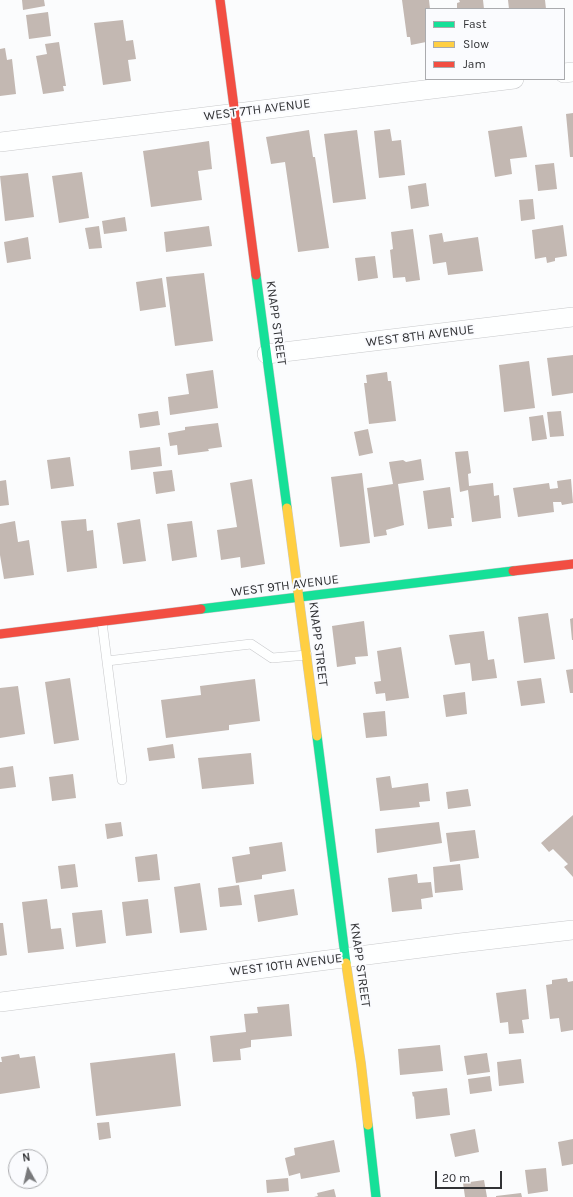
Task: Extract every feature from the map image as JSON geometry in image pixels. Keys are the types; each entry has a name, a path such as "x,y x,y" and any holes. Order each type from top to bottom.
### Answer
{"street":[{"name":"KNAPP STREET","path":"220,0 307,655 345,958 361,1064 376,1197"},
{"name":"WEST 7TH AVENUE","path":"0,142 506,80"},
{"name":"WEST 8TH AVENUE","path":"267,354 573,317"},
{"name":"WEST 9TH AVENUE","path":"0,634 573,564"},
{"name":"WEST 10TH AVENUE","path":"0,1002 573,930"}],"lane":[{"path":"102,622 122,780"},
{"path":"107,661 251,644 272,658 307,655"}],"building":[{"path":"22,0 44,0 45,6 23,10"},
{"path":"402,0 429,0 430,8 425,8 425,42 411,45 410,37 407,37"},
{"path":"459,0 483,0 484,8 457,8 457,3 460,2"},
{"path":"508,0 545,0 546,8 509,8"},
{"path":"48,12 51,36 29,39 26,15"},
{"path":"123,20 126,41 133,40 136,59 128,60 131,81 103,85 94,23"},
{"path":"59,42 66,86 63,86 64,91 43,94 36,56 47,54 45,44"},
{"path":"5,48 7,60 12,59 16,94 0,96 0,49"},
{"path":"573,113 573,157 570,157 566,114"},
{"path":"522,126 527,157 510,159 512,174 495,177 488,131"},
{"path":"390,129 392,141 401,140 405,175 379,178 374,131"},
{"path":"309,130 313,157 315,157 329,248 298,252 285,162 271,164 266,137"},
{"path":"357,130 366,199 333,203 324,134"},
{"path":"209,141 212,169 198,171 202,200 151,207 143,151"},
{"path":"554,163 557,189 538,191 535,165"},
{"path":"82,172 89,218 59,223 52,176"},
{"path":"28,173 34,217 5,221 0,176"},
{"path":"426,183 429,206 411,209 408,186"},
{"path":"533,199 535,219 521,221 519,200"},
{"path":"125,217 127,231 104,234 102,221"},
{"path":"563,225 567,256 555,258 555,261 547,263 546,257 535,259 532,230"},
{"path":"99,226 102,248 89,249 85,228"},
{"path":"209,226 212,246 166,252 164,232"},
{"path":"413,229 420,280 406,282 405,277 393,278 390,250 393,249 391,232"},
{"path":"442,233 444,243 478,237 483,271 448,275 446,262 433,264 429,235"},
{"path":"28,237 31,259 7,263 4,242"},
{"path":"375,256 378,278 358,281 355,258"},
{"path":"204,273 213,341 175,346 166,277"},
{"path":"162,278 166,307 140,311 136,282"},
{"path":"573,355 573,393 552,396 547,358"},
{"path":"529,361 535,408 504,412 499,365"},
{"path":"213,370 218,408 170,415 168,397 189,394 186,374"},
{"path":"387,372 388,381 391,381 396,421 369,424 364,383 367,383 366,375"},
{"path":"158,411 160,425 140,428 138,414"},
{"path":"561,411 564,436 550,437 547,412"},
{"path":"543,415 547,439 532,441 529,417"},
{"path":"218,423 222,447 208,449 209,451 178,455 177,445 170,446 168,433 185,430 185,427"},
{"path":"368,429 373,453 359,456 354,432"},
{"path":"160,447 162,466 131,470 129,451"},
{"path":"468,451 471,473 468,474 469,486 493,483 494,496 499,495 501,518 472,522 468,490 460,492 455,452"},
{"path":"70,457 74,486 51,489 47,460"},
{"path":"421,459 424,480 398,484 404,525 386,530 387,535 374,537 367,488 393,484 389,462 403,460 406,462"},
{"path":"172,470 175,491 156,494 153,472"},
{"path":"362,473 370,543 340,547 331,477"},
{"path":"252,479 265,564 241,568 240,557 221,560 217,530 237,527 230,483"},
{"path":"571,479 573,503 562,505 561,502 553,502 554,512 518,517 513,488 549,483 550,489 558,488 557,481"},
{"path":"6,480 9,505 0,506 0,481"},
{"path":"450,487 454,518 451,518 452,526 428,529 423,491"},
{"path":"86,519 87,531 93,530 97,568 67,572 61,521"},
{"path":"140,519 146,561 123,564 117,523"},
{"path":"15,521 18,542 29,540 34,575 4,579 0,555 0,524"},
{"path":"192,521 197,557 172,561 167,524"},
{"path":"548,613 555,659 524,663 518,617"},
{"path":"573,618 573,640 572,640 570,619"},
{"path":"364,621 368,656 355,657 356,664 337,667 332,626"},
{"path":"484,631 488,660 494,659 497,678 472,681 470,663 455,665 449,635"},
{"path":"401,647 409,698 386,701 385,693 376,694 374,682 381,681 377,651"},
{"path":"573,669 573,693 570,693 566,670"},
{"path":"70,678 79,740 54,744 45,682"},
{"path":"541,678 545,703 521,706 517,681"},
{"path":"255,679 260,721 229,725 229,730 166,738 161,700 201,695 200,686"},
{"path":"18,686 25,734 0,738 0,688"},
{"path":"465,692 467,714 446,717 443,695"},
{"path":"385,711 387,736 366,738 363,713"},
{"path":"173,744 175,758 149,761 147,748"},
{"path":"251,753 254,784 202,789 198,758"},
{"path":"13,766 16,787 0,789 0,768"},
{"path":"73,774 76,798 52,801 49,777"},
{"path":"390,776 392,788 428,783 430,801 419,802 420,807 380,811 376,778"},
{"path":"468,789 471,806 448,809 446,792"},
{"path":"573,815 573,877 564,867 568,864 553,849 549,852 541,843"},
{"path":"121,822 123,836 107,839 105,824"},
{"path":"439,822 442,843 377,853 375,829"},
{"path":"475,830 479,858 450,862 446,833"},
{"path":"282,842 286,871 262,875 262,879 236,883 232,857 250,854 249,847"},
{"path":"157,854 160,880 138,882 135,857"},
{"path":"75,864 78,887 61,889 58,866"},
{"path":"460,864 463,890 435,893 433,867"},
{"path":"417,874 418,883 431,882 433,897 421,899 422,909 392,912 388,878"},
{"path":"200,883 207,930 180,933 174,887"},
{"path":"239,885 242,905 220,907 218,888"},
{"path":"294,889 298,915 258,922 254,895"},
{"path":"47,899 51,929 61,928 64,949 28,953 22,902"},
{"path":"148,899 152,933 126,936 122,902"},
{"path":"102,910 106,943 76,947 72,913"},
{"path":"0,923 3,923 7,955 0,956"},
{"path":"567,978 568,982 573,981 573,1030 561,1032 559,1018 550,1019 546,985 552,984 552,980"},
{"path":"526,989 529,1019 522,1020 524,1033 509,1034 508,1022 500,1023 496,993"},
{"path":"289,1004 292,1036 251,1040 251,1047 240,1049 241,1060 213,1062 210,1036 246,1032 244,1014 258,1013 257,1007"},
{"path":"440,1045 443,1071 400,1075 398,1049"},
{"path":"175,1053 181,1106 96,1116 90,1063"},
{"path":"487,1053 490,1072 467,1075 464,1056"},
{"path":"19,1054 20,1058 35,1056 40,1088 0,1094 1,1057"},
{"path":"521,1059 524,1083 499,1086 497,1062"},
{"path":"490,1076 492,1091 470,1094 468,1079"},
{"path":"447,1088 450,1115 416,1119 414,1096 413,1097 412,1092"},
{"path":"109,1122 111,1138 99,1140 97,1123"},
{"path":"475,1129 479,1152 455,1157 450,1134"},
{"path":"573,1139 573,1164 562,1166 558,1142"},
{"path":"334,1140 340,1172 301,1179 300,1173 289,1176 285,1158 295,1155 294,1148"},
{"path":"546,1168 548,1191 528,1194 525,1170"},
{"path":"288,1178 289,1191 267,1193 266,1180"},
{"path":"484,1180 487,1197 465,1197 463,1183"},
{"path":"334,1189 336,1197 314,1197 318,1196 317,1193"},
{"path":"521,1193 522,1197 496,1197 496,1196"}],"traffic: fast":[{"path":"256,275 287,508"},
{"path":"201,609 513,571"},
{"path":"317,736 346,963"},
{"path":"368,1125 376,1197"}],"traffic: slow":[{"path":"287,508 317,736"},
{"path":"346,963 361,1064 368,1125"}],"traffic: jam":[{"path":"220,0 256,275"},
{"path":"513,571 573,564"},
{"path":"0,634 201,609"}]}
